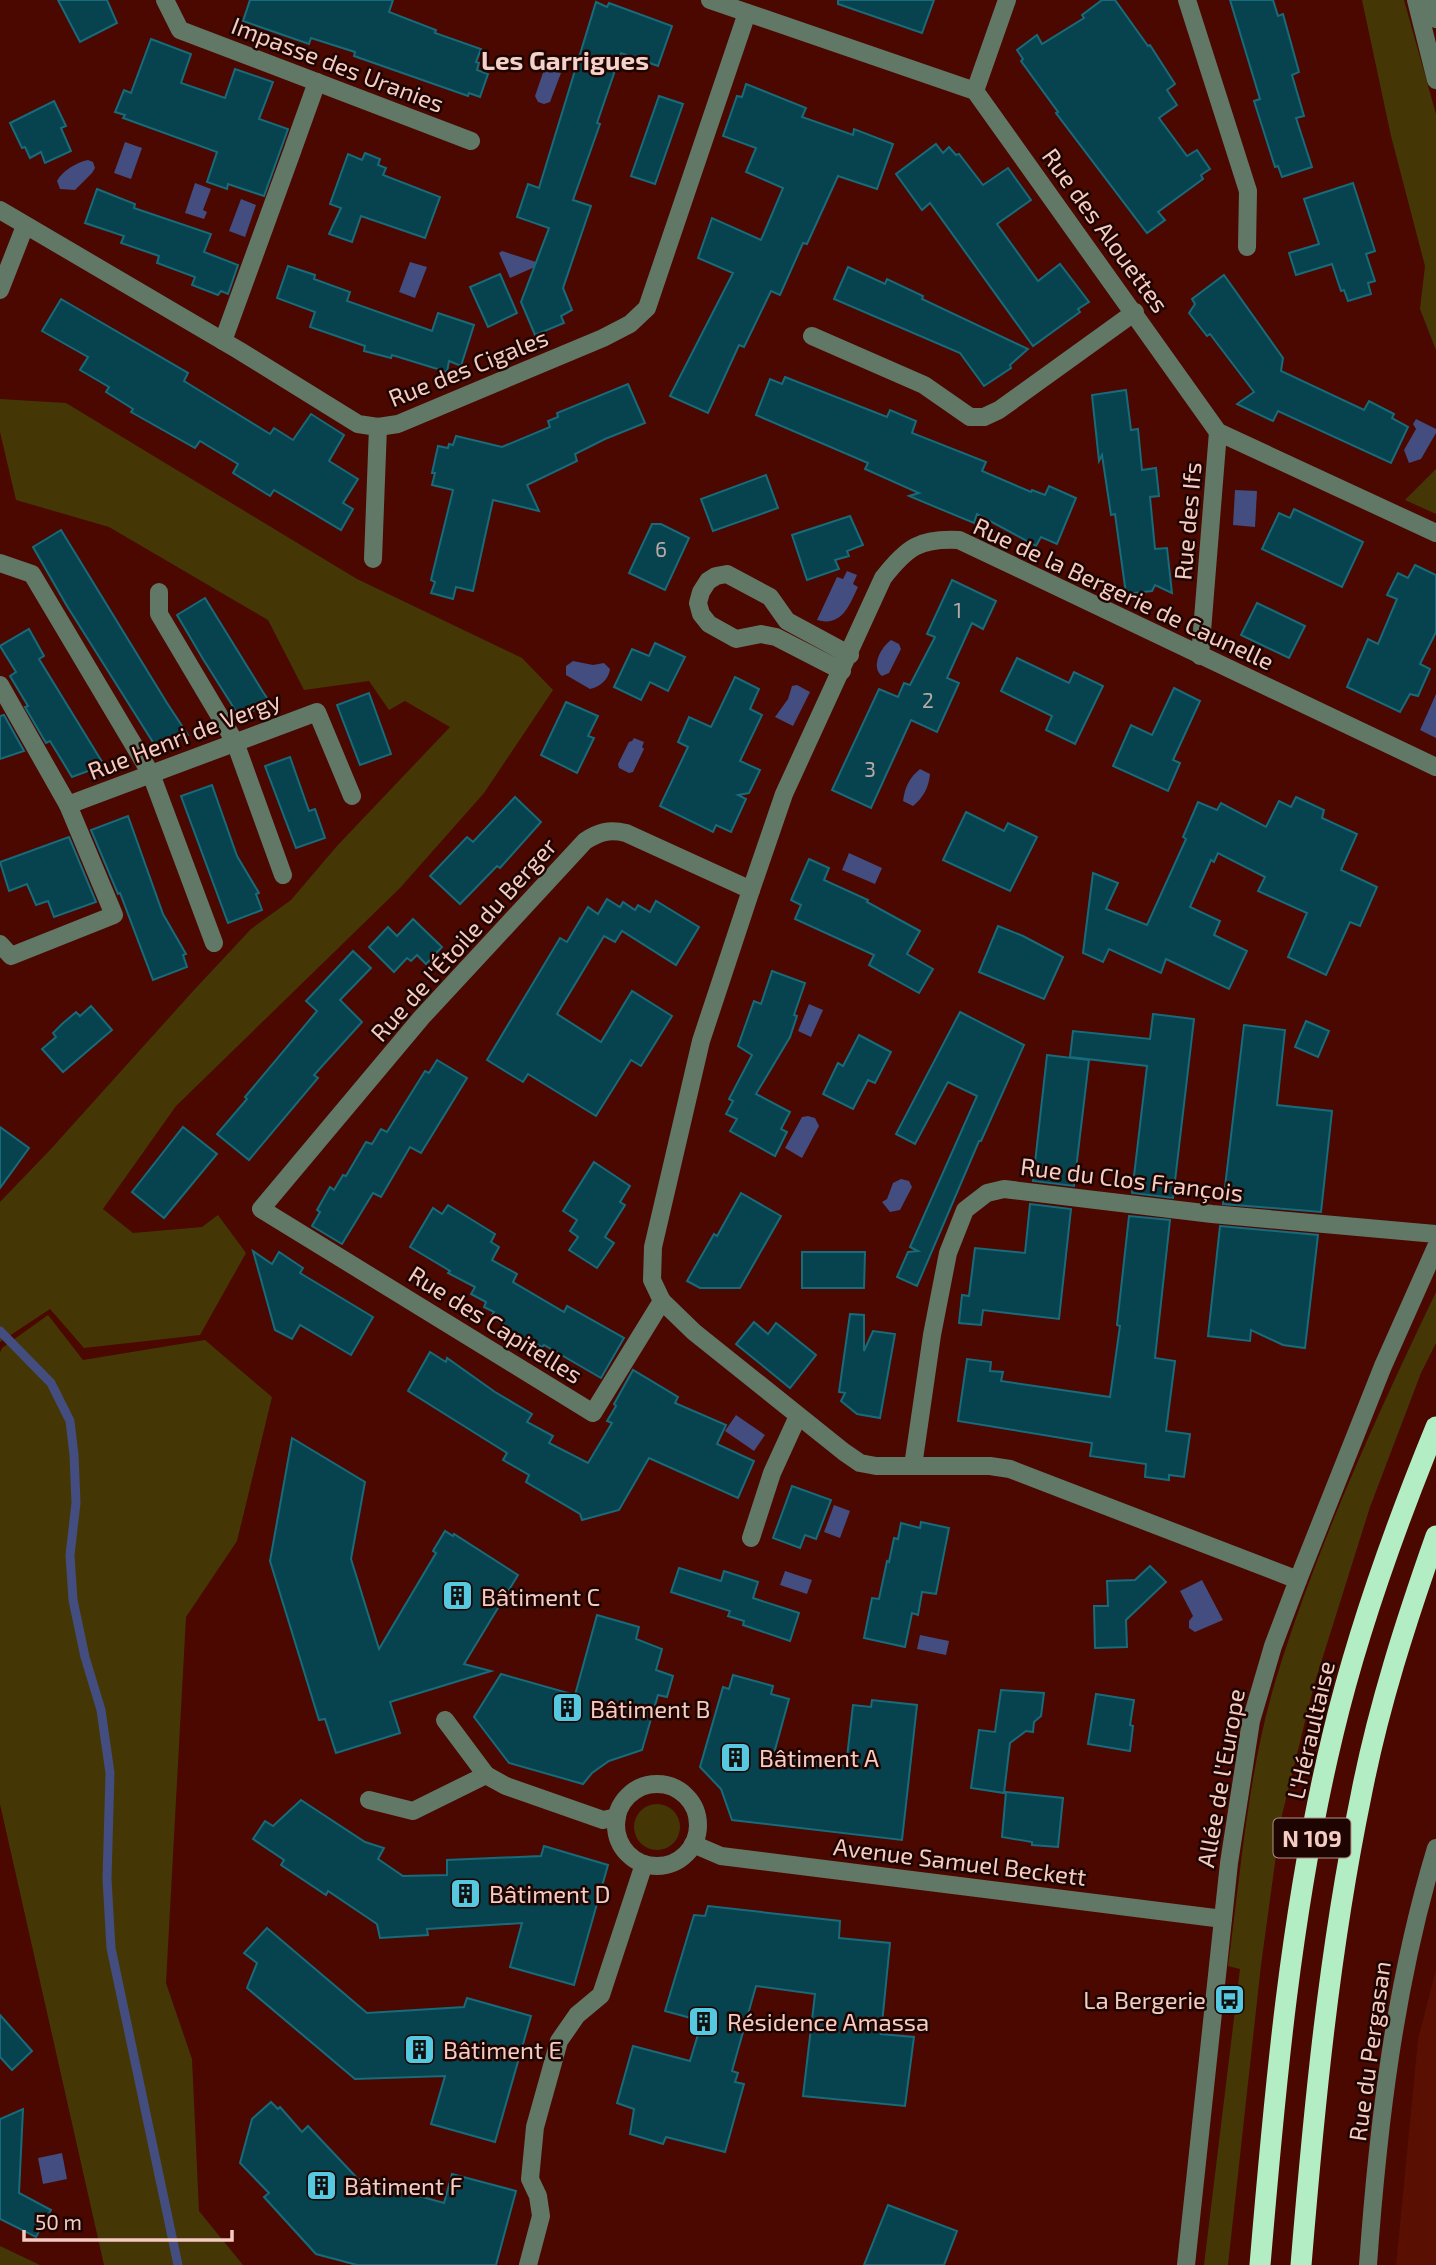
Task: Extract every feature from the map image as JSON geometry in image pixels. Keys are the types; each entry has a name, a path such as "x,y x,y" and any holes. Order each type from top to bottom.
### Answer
{"highway":[{"name":"L'Héraultaise","path":"1260,2265 1275,2090 1298,1907 1333,1734 1385,1560 1436,1427"},
{"name":"N 109","path":"1301,2265 1313,2120 1337,1923 1361,1795 1395,1662 1436,1536"}],"street":[{"name":"Impasse des Uranies","path":"165,0 180,30 471,141"},
{"path":"710,0 975,91 1007,0"},
{"path":"1187,0 1248,191 1247,247"},
{"path":"1416,0 1436,80"},
{"path":"1429,0 1436,19"},
{"name":"Rue des Cigales","path":"0,210 358,424 378,427 398,424 603,338 630,324 646,308 747,13"},
{"path":"223,341 317,82"},
{"name":"Rue des Alouettes","path":"975,91 1219,432"},
{"path":"0,290 25,226"},
{"path":"813,336 923,385 970,417 984,417 999,410 1135,312"},
{"path":"373,559 378,427"},
{"path":"1219,432 1436,533"},
{"name":"Rue des Ifs","path":"1200,656 1219,432"},
{"name":"Rue de la Bergerie de Caunelle","path":"662,1301 652,1280 653,1247 701,1041 751,890 784,794 883,578 897,560 914,546 936,539 959,540 1436,767"},
{"path":"0,564 32,574 151,774 214,943"},
{"path":"842,671 776,637 761,634 736,639 709,624 701,614 698,603 701,592 708,581 727,574 770,597 787,621 850,655"},
{"path":"159,592 159,614 235,742 283,875"},
{"name":"Rue Henri de Vergy","path":"0,684 68,805 114,915 11,956 0,944"},
{"name":"Rue Henri de Vergy","path":"68,805 317,712 352,796"},
{"name":"Rue de l'Étoile du Berger","path":"261,1209 422,1017 585,841 596,834 611,830 625,833 751,890"},
{"name":"Rue du Clos François","path":"913,1466 932,1335 948,1253 964,1210 986,1193 1004,1189 1212,1214 1436,1234"},
{"name":"Rue des Capitelles","path":"261,1209 593,1413 662,1301"},
{"name":"Allée de l'Europe","path":"1186,2265 1229,1863 1251,1721 1273,1646 1298,1580 1383,1366 1436,1247"},
{"path":"662,1301 694,1332 860,1463 876,1466 990,1466 1010,1469 1298,1580"},
{"path":"751,1538 772,1473 798,1416"},
{"path":"445,1720 486,1775 506,1786 603,1820 617,1817"},
{"path":"369,1800 412,1811 486,1775"},
{"path":"648,1784 673,1787 684,1794 698,1817 698,1831 693,1844 685,1855 672,1863 659,1866 644,1864 625,1850 616,1829 621,1806 636,1789 648,1784"},
{"name":"Avenue Samuel Beckett","path":"693,1844 721,1856 1223,1919"},
{"name":"Rue du Pergasan","path":"1368,2265 1387,2079 1402,1984 1436,1848"},
{"path":"528,2265 541,2216 538,2196 530,2179 535,2127 559,2041 577,2015 601,1995 644,1864"}],"shaded area":[{"path":"1362,0 1404,0 1436,114 1436,350 1420,309 1425,266 1391,136"},
{"path":"0,399 66,403 357,579 522,658 553,690 484,793 400,888 176,1106 103,1209 133,1233 202,1227 218,1215 246,1253 200,1335 84,1348 50,1309 0,1342 0,1202 251,929 291,900 337,846 450,727 405,701 389,710 369,681 304,690 268,620 109,527 16,500 0,432"},
{"path":"1436,469 1436,514 1405,500"},
{"path":"1436,1292 1436,1343 1421,1373 1370,1507 1314,1685 1281,1819 1261,1965 1228,2265 1204,2265 1240,1969 1228,1966 1246,1821 1266,1714 1292,1629 1329,1531 1391,1386"},
{"path":"48,1315 83,1360 205,1340 272,1397 237,1541 186,1617 166,1983 192,2059 199,2211 243,2265 104,2265 0,1804 0,1353 2,1348"},
{"path":"657,1804 673,1811 680,1827 673,1843 657,1850 641,1843 634,1827 641,1811"},
{"path":"1436,1970 1436,2265 1396,2265 1418,2039"},
{"path":"0,2246 40,2265 0,2265"}],"water":[{"path":"545,67 561,73 550,102 544,104 538,102 535,96"},
{"path":"125,142 142,148 131,179 114,173"},
{"path":"88,160 93,162 95,168 92,173 75,190 60,189 57,181 62,174"},
{"path":"195,183 211,189 203,210 207,212 204,219 185,213"},
{"path":"241,199 256,205 245,237 229,231"},
{"path":"502,251 536,262 537,266 510,278 499,253"},
{"path":"410,262 427,267 415,298 399,292"},
{"path":"1416,419 1436,429 1436,433 1421,459 1409,463 1404,450 1416,429 1413,424"},
{"path":"1235,490 1257,491 1255,527 1233,525"},
{"path":"847,571 857,575 853,584 858,587 848,608 839,618 817,620 837,577 843,579"},
{"path":"891,640 899,644 901,649 889,673 882,676 877,663 884,647"},
{"path":"573,661 593,665 604,663 610,669 608,676 590,689 566,675 566,666"},
{"path":"797,685 810,692 793,726 775,717 788,699 792,686"},
{"path":"1436,694 1436,738 1420,730"},
{"path":"634,738 644,742 644,749 633,772 629,773 619,768 618,764 629,742"},
{"path":"920,769 930,774 925,792 913,806 903,801 910,779"},
{"path":"849,853 882,868 875,884 842,870"},
{"path":"809,1004 823,1010 811,1037 798,1031"},
{"path":"802,1117 815,1118 819,1126 802,1158 785,1148"},
{"path":"901,1179 909,1181 912,1187 900,1210 890,1212 882,1202 887,1199 893,1183"},
{"path":"736,1415 765,1435 754,1451 725,1431"},
{"path":"834,1505 850,1511 840,1538 824,1532"},
{"path":"785,1571 812,1580 807,1594 780,1585"},
{"path":"1202,1580 1223,1620 1195,1632 1189,1628 1189,1621 1193,1616 1180,1591"},
{"path":"920,1635 949,1641 946,1655 917,1649"},
{"path":"62,2153 67,2179 43,2184 38,2158"}],"building":[{"path":"58,0 107,0 117,23 80,42"},
{"path":"250,0 393,0 389,12 436,30 435,33 481,49 476,62 479,63 477,70 488,74 480,97 469,93 468,96 354,56 355,52 311,38 309,44 243,21"},
{"path":"838,0 934,0 922,33 838,4"},
{"path":"1102,0 1115,0 1148,46 1150,45 1175,84 1167,90 1177,105 1159,118 1187,156 1197,150 1210,169 1201,175 1203,179 1158,212 1165,220 1147,233 1056,113 1058,112 1021,61 1023,59 1017,50 1037,35 1042,44 1084,18 1082,15"},
{"path":"1230,0 1273,0 1278,16 1283,14 1299,72 1292,75 1304,116 1296,118 1312,167 1282,177 1278,166 1275,167 1254,101 1260,99"},
{"path":"596,2 607,7 609,3 672,26 658,66 621,53 573,200 591,206 563,288 572,310 561,316 564,323 535,335 521,302 549,228 517,217 528,184 539,188"},
{"path":"151,39 191,54 181,83 225,98 235,69 273,82 259,119 288,129 264,196 228,184 227,189 207,182 217,152 123,118 125,115 115,112 124,90 131,93"},
{"path":"746,84 806,108 802,117 853,135 854,129 893,144 877,189 838,176 807,244 803,243 780,295 771,291 744,347 739,345 708,413 670,396 733,273 698,258 712,218 761,240 783,188 746,172 756,148 723,136 737,96 742,97"},
{"path":"659,96 683,104 655,184 631,176"},
{"path":"54,101 66,126 61,128 71,151 45,163 41,152 30,158 10,123"},
{"path":"936,144 943,153 949,147 956,155 959,154 983,185 1008,168 1031,200 997,224 1038,281 1060,264 1089,302 1078,309 1080,312 1033,346 930,203 922,210 896,174"},
{"path":"365,153 380,159 378,165 386,168 383,175 440,197 425,238 361,216 352,242 329,234 341,208 330,204 348,154 362,160"},
{"path":"1353,183 1375,251 1366,254 1375,281 1368,283 1371,294 1348,301 1344,290 1341,291 1332,264 1296,275 1289,253 1319,244 1304,199"},
{"path":"97,189 135,204 134,208 211,234 204,252 238,265 228,294 221,291 218,295 192,285 195,277 157,263 159,256 121,243 124,236 85,223"},
{"path":"288,266 315,275 314,279 350,292 347,301 432,331 438,313 474,325 461,366 449,361 447,372 392,355 391,358 364,351 365,346 310,327 315,312 277,298"},
{"path":"848,267 885,284 887,279 923,296 922,299 1028,349 1010,365 1011,368 984,386 960,353 834,299"},
{"path":"500,274 517,313 488,327 470,287"},
{"path":"1224,275 1283,358 1281,371 1364,410 1369,401 1394,414 1392,418 1408,427 1391,463 1278,411 1273,421 1237,404 1254,392 1210,334 1207,336 1189,313 1195,304 1192,299"},
{"path":"61,299 188,373 184,381 270,434 274,428 293,440 311,414 344,435 329,461 358,479 343,503 353,509 341,530 274,490 270,496 233,473 238,464 200,441 195,448 131,412 133,409 106,392 109,387 80,370 88,357 42,331"},
{"path":"785,377 887,417 890,410 916,421 912,433 986,462 982,471 1031,492 1032,490 1045,495 1049,486 1076,498 1057,544 1041,537 1036,546 977,514 974,523 909,496 919,493 865,469 868,463 756,415 770,379 782,384"},
{"path":"628,384 645,423 575,454 577,461 527,485 539,511 493,500 473,591 456,587 453,599 431,593 435,582 431,580 453,490 432,485 438,446 448,448 449,444 453,445 456,436 502,447 550,427 548,421 558,417 557,413"},
{"path":"1126,390 1131,430 1138,429 1142,470 1156,468 1159,496 1150,497 1155,549 1167,548 1172,593 1155,585 1152,591 1126,594 1115,514 1111,515 1102,455 1099,461 1092,395"},
{"path":"766,475 778,508 713,531 701,499"},
{"path":"1294,509 1363,542 1342,587 1262,549 1279,513 1290,518"},
{"path":"850,516 863,545 847,551 849,556 835,560 839,569 807,580 792,535"},
{"path":"652,524 661,524 689,538 665,590 629,573"},
{"path":"61,530 188,735 156,747 67,606 33,547"},
{"path":"1415,565 1436,575 1436,632 1420,664 1430,669 1418,696 1410,694 1400,712 1347,687 1368,639 1378,644 1397,599 1387,595 1398,573 1408,578"},
{"path":"952,580 996,601 983,629 972,623 947,678 959,683 937,732 911,720 871,808 832,790 879,689 898,697 904,683 910,685 935,637 927,634"},
{"path":"205,598 271,704 239,716 203,659 177,615"},
{"path":"1257,603 1305,626 1289,658 1241,635"},
{"path":"29,629 44,656 39,659 104,765 72,777 50,741 46,743 25,707 28,706 10,676 16,672 0,646"},
{"path":"655,643 685,657 668,691 650,682 641,700 614,687 632,649 649,656"},
{"path":"1017,658 1069,683 1074,672 1103,686 1075,744 1046,730 1052,716 1001,691"},
{"path":"735,677 759,689 750,709 762,715 740,761 760,770 749,793 738,795 746,799 731,832 716,825 713,832 660,806 688,747 678,742 689,717 711,727"},
{"path":"1174,688 1200,701 1173,760 1180,763 1168,791 1113,766 1131,725 1152,735"},
{"path":"369,693 391,754 360,765 337,705"},
{"path":"566,702 598,716 588,736 594,738 577,773 541,755"},
{"path":"4,715 24,751 0,759 0,716"},
{"path":"290,757 309,811 315,809 325,838 296,848 265,766"},
{"path":"212,785 237,856 259,893 256,894 262,910 228,923 181,796"},
{"path":"515,797 541,822 500,868 497,866 460,904 430,876 467,837 473,842"},
{"path":"1296,797 1324,810 1322,818 1357,834 1341,870 1377,887 1360,926 1350,922 1326,975 1288,957 1307,913 1258,891 1265,877 1218,853 1214,862 1211,860 1190,907 1220,921 1214,935 1247,951 1229,989 1166,959 1161,973 1109,949 1103,962 1083,953 1093,873 1118,883 1106,909 1147,925 1186,839 1183,837 1198,802 1217,810 1221,803 1266,827 1279,801 1291,807"},
{"path":"966,812 1004,831 1008,823 1037,837 1010,891 943,860"},
{"path":"128,816 163,914 186,954 183,955 187,967 153,980 120,893 118,894 91,830"},
{"path":"69,837 96,902 54,917 48,901 36,905 27,884 9,891 0,862"},
{"path":"809,859 829,868 824,880 868,900 867,902 920,931 907,954 933,969 919,993 869,965 874,955 795,919 801,905 791,900"},
{"path":"607,899 620,907 623,902 635,910 638,905 650,912 656,901 699,927 676,965 622,931 615,942 604,936 557,1014 601,1042 632,991 672,1016 641,1066 631,1060 596,1116 528,1074 523,1082 487,1060 560,938 567,942 588,907 598,914"},
{"path":"413,919 442,947 426,964 417,955 411,961 407,958 394,972 369,947 388,927 397,936"},
{"path":"998,926 1063,957 1044,999 979,972"},
{"path":"353,951 371,968 340,1000 362,1022 314,1075 318,1078 249,1160 217,1134 317,1011 306,1001"},
{"path":"772,971 805,983 790,1037 756,1094 790,1112 781,1129 787,1132 775,1156 730,1131 737,1119 726,1114 733,1101 729,1099 752,1055 738,1046 754,1001 761,1004"},
{"path":"91,1006 112,1030 63,1072 42,1049 56,1037 53,1033 62,1024 76,1012 80,1016"},
{"path":"960,1012 1024,1045 979,1141 917,1286 897,1277 908,1252 918,1251 910,1247 977,1096 948,1082 915,1144 896,1134"},
{"path":"1153,1014 1194,1019 1173,1198 1132,1193 1147,1066 1070,1057 1073,1031 1150,1039"},
{"path":"1306,1021 1329,1031 1318,1057 1295,1047"},
{"path":"1244,1025 1285,1030 1277,1105 1332,1111 1321,1212 1223,1204"},
{"path":"859,1035 891,1052 875,1083 868,1080 853,1109 823,1094 838,1063 843,1066"},
{"path":"1047,1055 1089,1060 1074,1186 1033,1181"},
{"path":"437,1060 467,1078 421,1153 410,1147 381,1197 373,1193 342,1244 312,1226 320,1212 317,1210 330,1187 334,1190 343,1175 346,1176 366,1142 372,1144 381,1129 387,1132 425,1071 429,1073"},
{"path":"0,1127 29,1148 0,1188"},
{"path":"183,1127 217,1154 164,1218 132,1192"},
{"path":"594,1162 630,1186 620,1202 625,1205 605,1237 614,1243 597,1268 569,1250 578,1237 570,1231 577,1220 563,1211"},
{"path":"741,1193 781,1216 740,1288 700,1288 687,1281"},
{"path":"1030,1204 1071,1209 1059,1319 983,1310 981,1325 959,1323 962,1295 969,1296 975,1248 1025,1253"},
{"path":"448,1205 495,1234 491,1242 499,1247 492,1260 517,1274 513,1282 564,1312 567,1306 624,1338 601,1378 544,1345 542,1347 505,1328 505,1325 491,1317 494,1312 484,1307 486,1302 471,1294 475,1287 448,1273 450,1271 410,1247 433,1208 442,1214"},
{"path":"1129,1216 1170,1220 1155,1358 1175,1361 1166,1431 1190,1434 1184,1477 1169,1475 1169,1480 1145,1477 1146,1464 1090,1456 1092,1443 958,1421 967,1359 991,1362 990,1371 1003,1372 1001,1381 1110,1397 1120,1326 1117,1325"},
{"path":"1220,1226 1318,1235 1305,1348 1283,1345 1251,1330 1250,1341 1208,1336"},
{"path":"253,1251 272,1264 279,1252 303,1268 300,1273 373,1317 351,1355 300,1325 292,1339 275,1330"},
{"path":"802,1252 865,1252 864,1288 802,1288"},
{"path":"850,1314 864,1315 864,1351 873,1331 895,1334 880,1418 857,1414 841,1401 845,1393 839,1392"},
{"path":"754,1322 768,1334 776,1323 816,1355 790,1388 736,1344"},
{"path":"430,1352 446,1362 447,1358 532,1414 527,1422 553,1436 549,1443 588,1463 612,1423 607,1421 633,1370 678,1397 675,1403 726,1425 717,1444 754,1461 738,1498 649,1458 619,1510 582,1520 580,1514 526,1482 529,1475 503,1460 507,1453 408,1391"},
{"name":"Bâtiment C","path":"292,1438 365,1482 351,1559 379,1649 436,1553 433,1551 445,1531 518,1575 464,1664 491,1671 390,1702 400,1733 336,1753 325,1719 319,1720 270,1561"},
{"path":"792,1486 831,1500 816,1539 805,1535 800,1548 773,1538"},
{"path":"921,1522 949,1528 936,1594 922,1592 918,1615 912,1613 905,1647 864,1638 872,1598 879,1599 887,1561 889,1562 894,1538 898,1539 901,1523 920,1528"},
{"path":"1150,1566 1166,1582 1126,1620 1127,1647 1095,1648 1094,1606 1108,1606 1107,1581 1135,1580"},
{"path":"679,1568 721,1581 724,1571 758,1582 753,1598 799,1613 790,1641 743,1625 744,1621 728,1616 730,1611 671,1592"},
{"name":"Bâtiment B","path":"597,1615 639,1627 636,1639 662,1649 656,1670 673,1676 667,1697 658,1695 642,1750 609,1761 592,1773 583,1784 509,1763 474,1717 501,1674 575,1695"},
{"name":"Bâtiment A","path":"733,1675 773,1686 771,1694 789,1699 773,1757 846,1766 853,1705 871,1707 872,1700 917,1705 902,1840 732,1820 721,1789 700,1767 723,1687 729,1689"},
{"path":"1001,1690 1044,1693 1041,1716 1034,1722 1033,1732 1026,1731 1010,1743 1004,1793 971,1788 979,1730 995,1732"},
{"path":"1096,1694 1134,1700 1130,1751 1088,1744"},
{"path":"1006,1792 1063,1798 1058,1847 1032,1845 1032,1842 1002,1837"},
{"name":"Bâtiment D","path":"301,1800 365,1842 384,1848 378,1859 403,1876 447,1875 447,1860 541,1856 544,1846 608,1865 574,1985 510,1967 522,1923 427,1929 428,1935 380,1938 377,1924 328,1891 326,1895 281,1865 284,1860 253,1839 265,1821 273,1826"},
{"name":"Résidence Amassa","path":"708,1906 840,1921 839,1938 890,1943 881,2034 914,2037 905,2106 803,2096 815,1994 756,1986 732,2071 738,2073 735,2082 744,2084 725,2152 666,2137 663,2144 630,2134 634,2109 617,2103 633,2046 690,2061 702,2021 665,2011 694,1915 705,1916"},
{"name":"Bâtiment E","path":"267,1928 367,2013 464,2007 467,1998 531,2016 495,2142 431,2124 445,2076 355,2079 247,1988 257,1963 244,1953"},
{"path":"0,2015 32,2051 12,2070 0,2057"},
{"name":"Bâtiment F","path":"271,2102 278,2109 280,2107 302,2132 308,2126 358,2179 444,2203 452,2174 516,2191 496,2265 357,2265 316,2254 264,2197 269,2193 240,2163 252,2119"},
{"path":"23,2109 19,2193 51,2210 36,2237 0,2219 0,2119"},
{"path":"888,2205 957,2231 944,2265 864,2265"}],"waterway":[{"path":"0,1331 51,1383 70,1421 76,1503 70,1555 73,1600 85,1657 101,1710 110,1773 107,1879 111,1948 178,2265"}],"place":[{"name":"Bâtiment C","path":"458,1596"},
{"name":"Bâtiment B","path":"567,1708"},
{"name":"Bâtiment A","path":"736,1757"},
{"name":"Bâtiment D","path":"466,1893"},
{"name":"La Bergerie","path":"1229,1999"},
{"name":"Résidence Amassa","path":"704,2021"},
{"name":"Bâtiment E","path":"420,2049"},
{"name":"Bâtiment F","path":"321,2185"}],"district":[{"name":"Les Garrigues","path":"565,59"}]}
